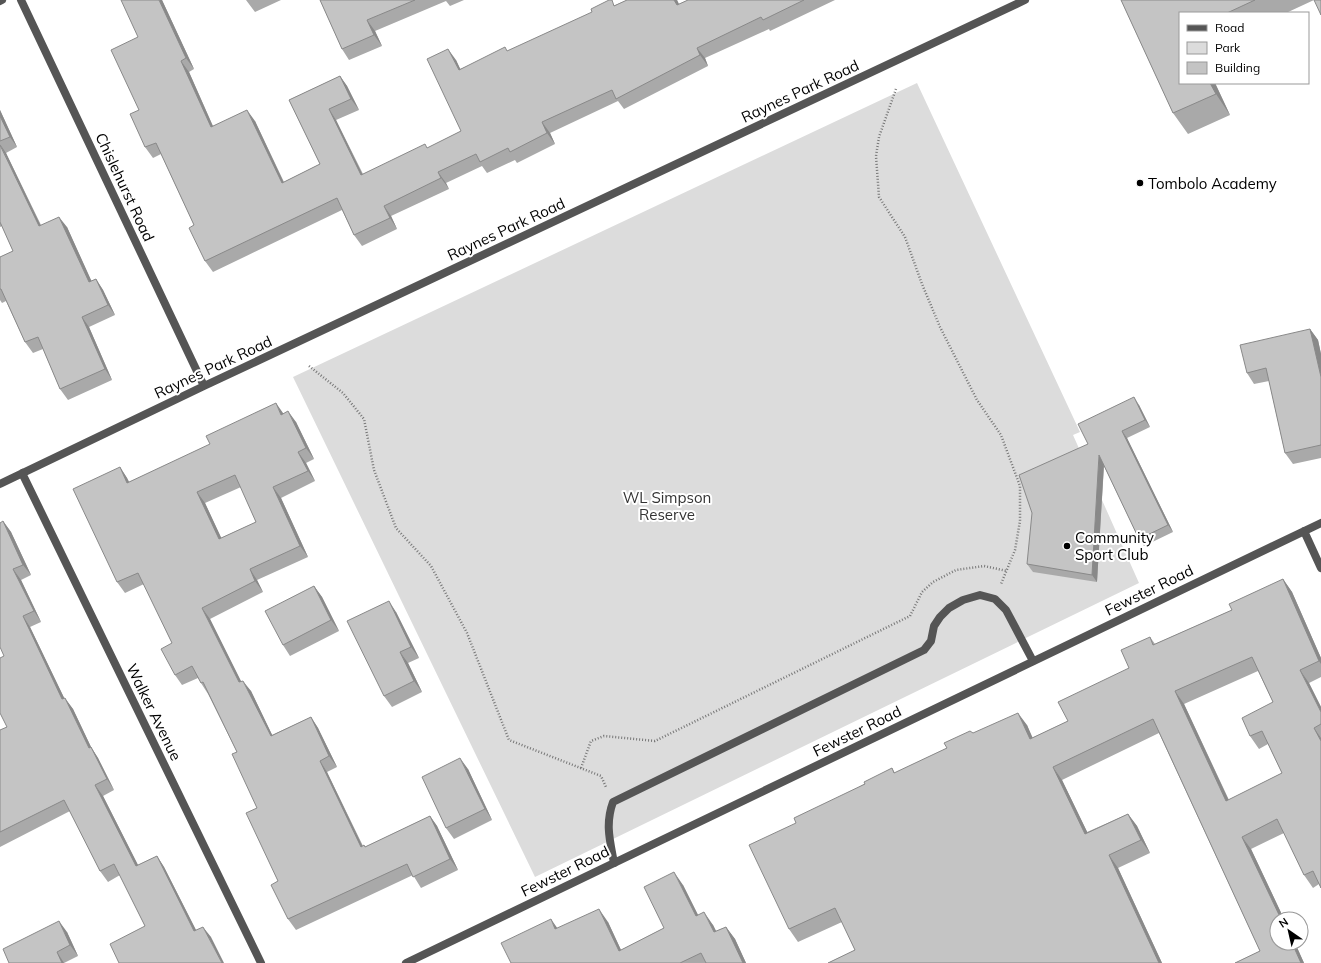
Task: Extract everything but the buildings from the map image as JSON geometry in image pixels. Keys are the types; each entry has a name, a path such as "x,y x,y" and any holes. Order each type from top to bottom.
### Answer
{"street":[{"name":"Chislehurst Road","path":"21,0 204,386"},
{"name":"Raynes Park Road","path":"0,484 204,386 1025,0"},
{"name":"Walker Avenue","path":"22,473 261,963"},
{"name":"Fewster Road","path":"406,963 1321,523"},
{"path":"1304,531 1321,568"},
{"path":"614,863 607,830 608,814 613,802 924,650 931,641 934,626 940,617 949,608 963,600 980,595 995,599 1006,610 1033,661"}],"path":[{"path":"896,89 879,137 876,156 879,197 905,237 940,327 977,400 1001,435 1020,486 1020,521 1015,550 995,599"},
{"path":"309,366 343,394 364,419 374,470 396,528 431,566 467,633 509,740 601,776 613,802"},
{"path":"581,768 591,741 604,736 655,741 910,616 922,592 933,582 956,570 984,566 1007,571"}],"green space":[{"name":"WL Simpson Reserve","path":"917,83 1080,432 1073,435 1139,583 535,877 293,377"}],"place":[{"name":"Tombolo Academy","path":"1140,183"},
{"name":"Community Sport Club","path":"1067,546"}]}
